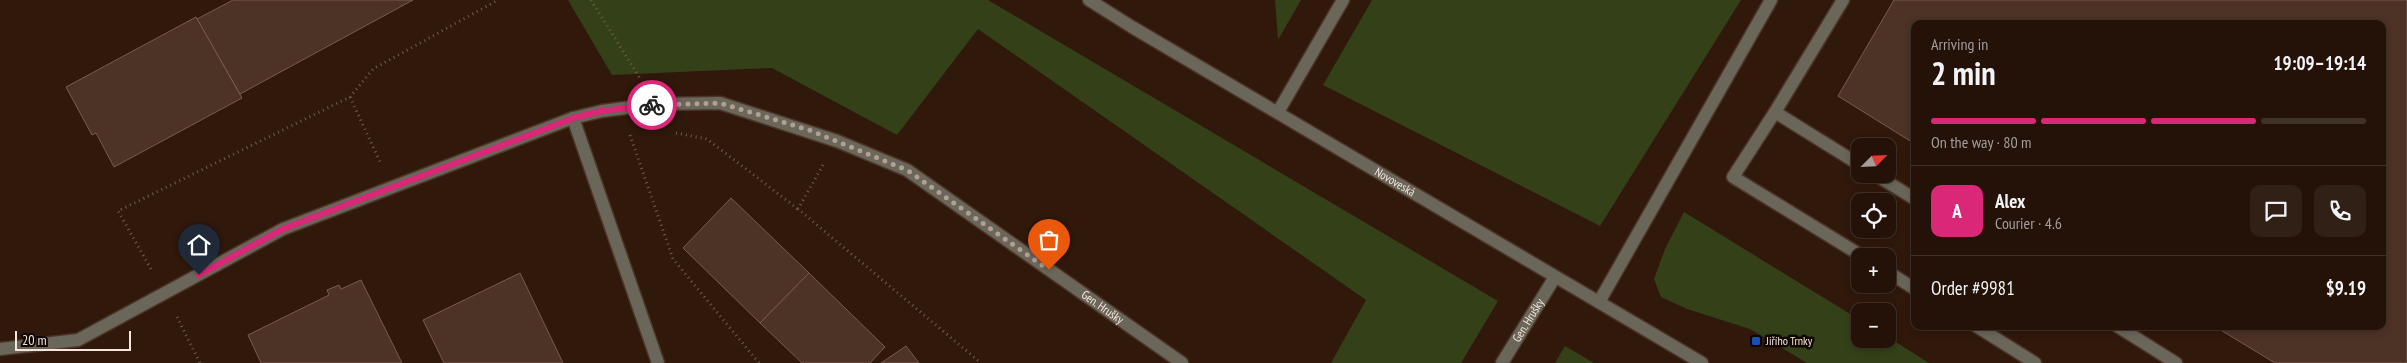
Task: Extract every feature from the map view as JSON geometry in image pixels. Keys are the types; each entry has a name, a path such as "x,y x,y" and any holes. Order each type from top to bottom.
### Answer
{"street":[{"name":"Novoveská","path":"1089,0 1702,363"},
{"path":"1278,112 1343,0"},
{"path":"1599,302 1771,0"},
{"path":"1843,0 1776,112 1733,177 1851,249"},
{"name":"Gen. Hrušky","path":"0,349 78,340 283,229 391,186 574,118 602,111 656,104 720,103 836,141 907,170 1182,363"},
{"path":"1776,112 1851,159"},
{"path":"574,118 658,363"},
{"path":"1888,183 1911,197"},
{"name":"Gen. Hrušky","path":"1502,363 1554,277"},
{"path":"1896,277 1911,286"},
{"path":"1982,330 2036,363"},
{"path":"2123,330 2176,363"}],"path":[{"path":"200,363 165,293 118,211 350,96 373,69 498,0"},
{"path":"591,0 656,104 662,130 707,139 798,209 981,363"},
{"path":"350,96 391,186"},
{"path":"630,135 673,259 759,363"},
{"path":"798,209 836,141"}],"green space":[{"path":"568,0 988,0 1498,301 1461,363 1331,363 1366,300 978,29 897,135 772,68 612,75"},
{"path":"1275,0 1301,0 1278,40"},
{"path":"1372,0 1741,0 1600,226 1323,85"},
{"path":"1684,212 1851,314 1851,348 1896,348 1896,342 1929,363 1807,363 1750,329 1687,309 1661,297 1654,279 1665,249"},
{"path":"1565,346 1594,363 1555,363"}],"building":[{"path":"233,0 413,0 240,94 197,19"},
{"path":"1894,0 2407,0 2407,363 2275,363 2221,330 2386,330 2386,20 1911,20 1911,142 1838,96"},
{"path":"196,17 242,98 114,167 96,133 92,135 66,87"},
{"path":"731,198 809,273 760,323 683,248"},
{"path":"520,273 563,363 444,363 423,320"},
{"path":"809,273 885,347 870,363 802,363 760,323"},
{"path":"361,280 402,363 261,363 248,335 329,295 327,290 339,285 341,289"},
{"path":"906,346 919,363 881,363"}],"way so far":[{"path":"652,105 720,103 809,130 907,170 1049,270"}],"place":[{"name":"Jiřího Trnky","path":"1756,341"}],"route":[{"path":"199,275 283,229 391,186 574,118 602,111 652,105"}]}
